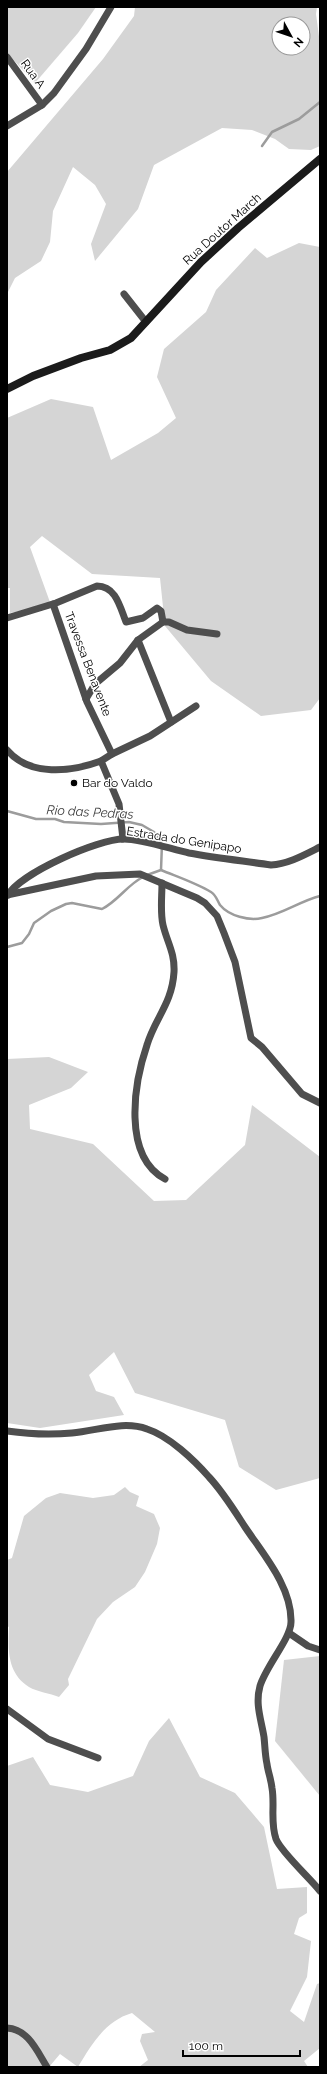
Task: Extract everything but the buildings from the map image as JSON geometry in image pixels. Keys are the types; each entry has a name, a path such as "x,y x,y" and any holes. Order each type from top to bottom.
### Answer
{"main road":[{"name":"Rua Doutor March","path":"7,389 33,376 81,358 110,350 131,338 207,257 238,228 320,159"}],"street":[{"path":"7,126 42,105 54,92 86,49 110,7"},
{"name":"Rua A","path":"7,57 42,105"},
{"path":"124,294 146,322"},
{"path":"7,618 54,604 87,588 103,586 114,593 126,622 143,618 157,608 161,611 163,622"},
{"name":"Travessa Benavente","path":"54,604 86,699 112,754"},
{"path":"86,699 95,684 120,663 138,640 163,622 169,622 187,630 218,634"},
{"path":"138,640 171,722"},
{"path":"7,750 14,758 21,762 51,770 82,768 101,761 112,754 150,736 196,706"},
{"path":"101,761 119,804 123,839"},
{"name":"Estrada do Genipapo","path":"8,895 12,888 21,880 44,866 87,849 123,839 190,853 271,864 280,864 289,861 320,847"},
{"path":"8,895 96,876 140,874 197,898 217,916 235,962 251,1038 262,1047 302,1094 320,1103"},
{"path":"162,883 163,926 171,945 174,973 170,996 147,1044 136,1098 135,1118 138,1138 148,1165 158,1175 166,1179"},
{"path":"7,1431 29,1433 72,1433 136,1426 158,1433 197,1464 210,1478 232,1507 280,1582 292,1622 289,1633 267,1669 261,1685 257,1699 258,1714 272,1788 272,1825 276,1840 320,1891"},
{"path":"289,1633 308,1646 320,1650"},
{"path":"7,1709 48,1739 98,1758"},
{"path":"7,2028 21,2031 28,2038 47,2067"}],"shaded area":[{"path":"7,7 96,7 78,33 35,83 7,53"},
{"path":"135,7 317,7 316,14 320,44 320,146 311,150 289,149 275,139 252,130 222,128 154,165 138,209 95,261 91,244 106,204 95,185 73,167 53,211 50,242 41,261 15,278 7,294 7,172 103,59 134,16"},
{"path":"299,243 320,247 320,698 311,710 261,716 211,681 165,626 160,578 92,574 42,536 30,547 51,605 10,613 10,588 7,588 7,418 51,399 93,407 111,460 158,433 176,418 157,377 164,349 206,312 216,290 255,248 267,258"},
{"path":"49,1057 88,1072 71,1088 29,1105 30,1129 93,1144 154,1201 186,1200 245,1145 252,1105 320,1157 320,1478 276,1490 239,1467 225,1420 135,1393 114,1352 89,1375 96,1391 114,1397 124,1415 40,1428 7,1423 7,1059"},
{"path":"125,1487 130,1492 139,1496 136,1506 154,1514 160,1528 157,1544 145,1572 135,1587 113,1602 97,1619 68,1679 69,1685 59,1697 32,1689 16,1675 13,1668 9,1652 9,1627 7,1626 7,1560 12,1558 24,1516 46,1498 60,1493 93,1498 114,1495"},
{"path":"320,1656 320,1796 275,1741 284,1660"},
{"path":"169,1718 200,1777 235,1793 264,1827 277,1889 307,1887 307,1913 299,1918 294,1934 311,1941 307,1977 290,2011 304,2022 317,1984 320,1983 320,2048 304,2061 308,2067 139,2067 148,2060 140,2041 142,2034 155,2032 132,2013 114,2022 100,2034 78,2067 60,2054 49,2067 7,2067 7,1766 33,1757 50,1785 88,1792 133,1776 149,1741"}],"waterway":[{"path":"262,146 272,132 299,119 320,102"},
{"name":"Rio das Pedras","path":"7,811 36,819 55,819 64,822 101,824 129,822 142,825 154,832 162,843 161,870"},
{"name":"Rio das Pedras","path":"147,875 161,870 193,883 213,893 224,909 234,915 251,919 270,916 320,896"},
{"name":"Rio das Pedras","path":"7,947 22,943 29,934 34,923 51,911 66,904 72,903 102,909 108,906 132,884 143,877"}],"place":[{"name":"Bar do Valdo","path":"74,783"}]}
